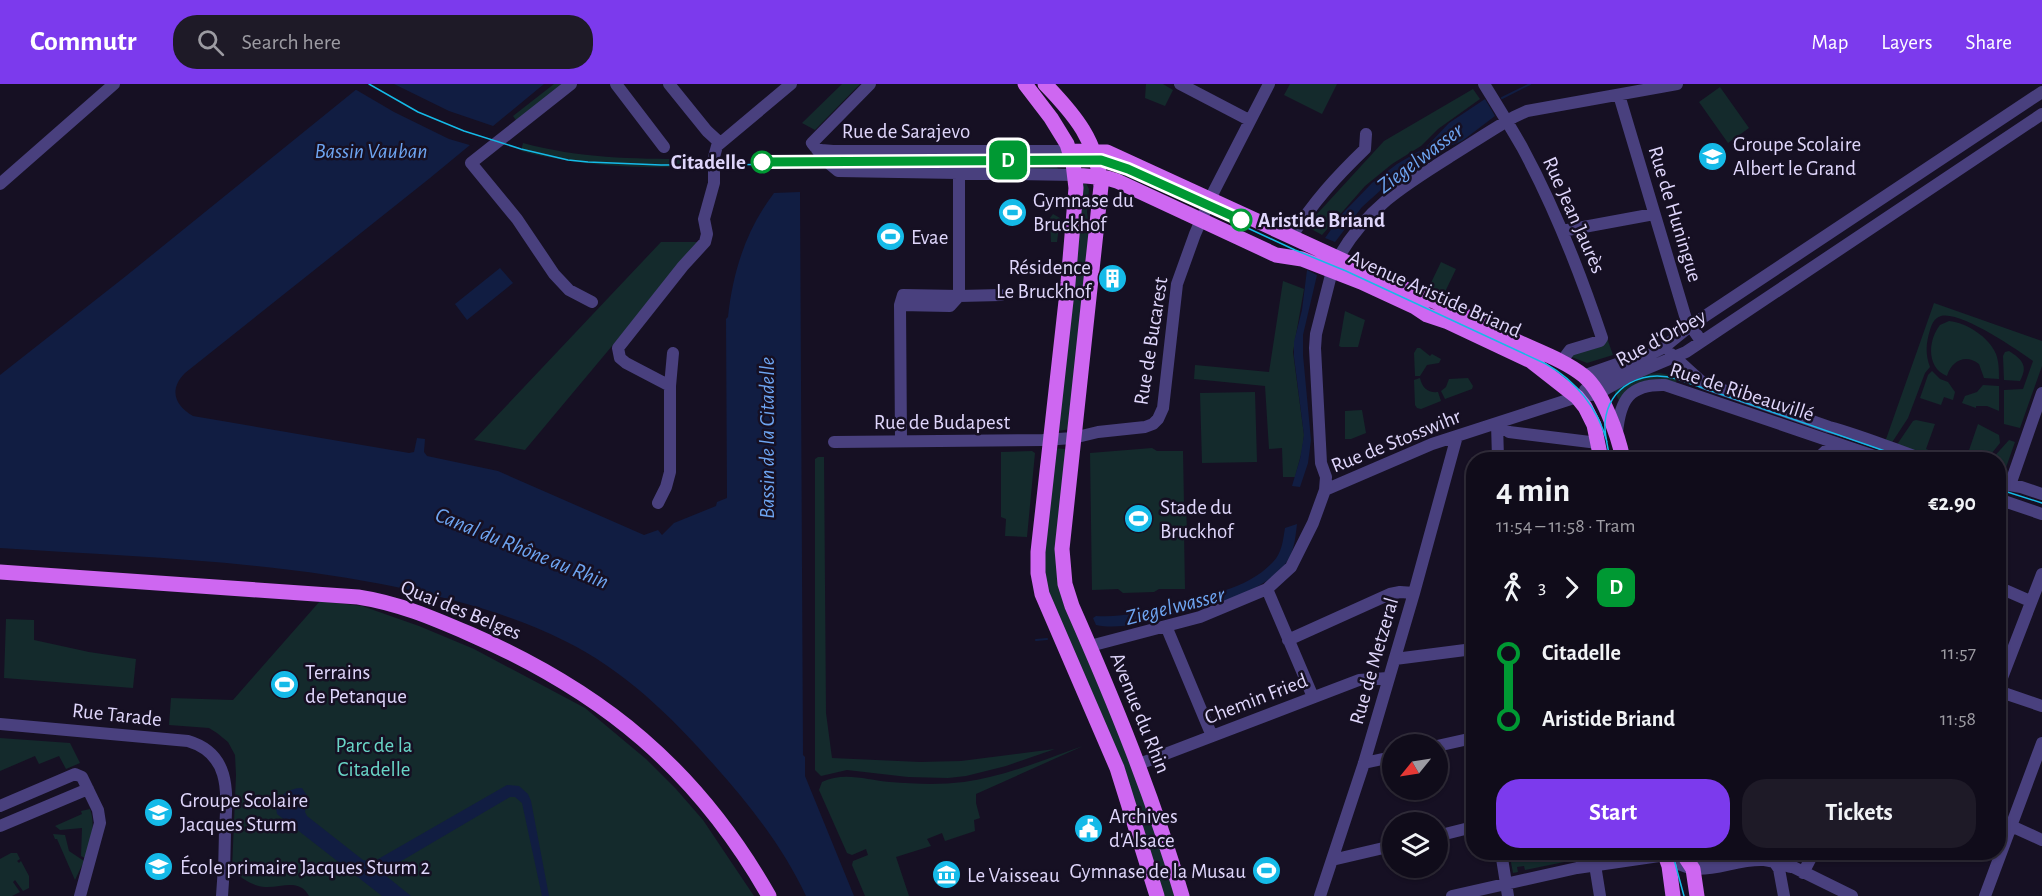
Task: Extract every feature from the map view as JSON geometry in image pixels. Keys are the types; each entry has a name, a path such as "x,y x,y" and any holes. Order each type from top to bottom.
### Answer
{"main road":[{"name":"Avenue du Rhin","path":"1025,84 1051,118 1088,152 1088,176 1076,191 1038,552 1038,573 1042,594 1117,768 1157,896"},
{"path":"1032,84 1088,152"},
{"name":"Avenue du Rhin","path":"1045,84 1073,114 1087,136 1088,176 1100,198 1073,438 1062,569 1072,606 1139,764 1169,850 1182,896"},
{"name":"Avenue Aristide Briand","path":"1088,152 1210,199 1292,236 1361,282 1415,306 1427,315 1448,322 1531,361 1577,396"},
{"name":"Avenue Aristide Briand","path":"1088,176 1117,181 1276,255 1335,264 1435,300 1562,362 1591,385"},
{"path":"1591,385 1617,433 1621,452"},
{"path":"1577,396 1592,418 1600,452"},
{"name":"Quai des Belges","path":"0,572 358,597 394,604 433,617 533,663 583,693 622,721 658,753 707,804 738,845 769,896"},
{"path":"1667,860 1673,896"},
{"path":"1686,860 1696,896"}],"street":[{"path":"0,184 114,84"},
{"path":"571,84 471,163 517,219 554,274 569,290 591,302"},
{"path":"616,84 664,147"},
{"path":"669,84 707,131 719,142"},
{"path":"670,386 626,363 620,358 618,348 705,242 707,234 704,219 714,183 714,152 719,142 791,84"},
{"path":"813,145 870,84"},
{"path":"1180,84 1250,120"},
{"path":"1201,220 1269,84"},
{"path":"1325,490 1326,477 1321,463 1316,334 1335,264 1364,220 1405,184 1504,117 1677,84"},
{"name":"Rue Jean Jaurès","path":"1488,89 1522,148 1562,231 1585,285 1602,338 1570,350 1562,362"},
{"name":"Rue d'Orbey","path":"1577,396 1591,385 1663,348 1690,326 2042,92"},
{"name":"Rue de Huningue","path":"1619,95 1686,319 1701,341"},
{"name":"Rue d'Orbey","path":"1591,385 1629,376 1680,354 2042,114"},
{"path":"1292,236 1316,200 1337,175 1365,149 1366,134"},
{"name":"Rue de Sarajevo","path":"813,145 821,150 833,151 1088,152"},
{"name":"Rue de Sarajevo","path":"813,145 834,168 844,173 1088,176"},
{"path":"1931,166 1941,181"},
{"path":"901,441 900,305 950,306 959,296 958,174"},
{"path":"1562,231 1654,214"},
{"name":"Rue de Bucarest","path":"1073,438 1098,432 1145,427 1158,419 1163,408 1177,284 1201,220"},
{"path":"1807,248 1818,264"},
{"path":"959,296 1001,295"},
{"name":"Rue de Ribeauvillé","path":"1663,348 1680,354 1691,373 1703,384 1901,452"},
{"path":"658,503 670,472 670,386 673,353"},
{"name":"Rue de Ribeauvillé","path":"1617,433 1623,403 1629,394 1645,386 1665,385 1862,452"},
{"path":"2006,479 2042,393"},
{"name":"Rue de Stosswihr","path":"1090,646 1200,617 1267,589 1291,567 1317,514 1325,490 1432,444 1577,396"},
{"path":"1497,423 1509,432 1598,443"},
{"path":"1497,423 1498,452"},
{"name":"Rue de Metzeral","path":"1320,896 1364,763 1395,659 1454,454 1457,436"},
{"path":"1050,440 1073,438"},
{"name":"Rue de Budapest","path":"834,442 1050,440"},
{"path":"1824,452 1834,443"},
{"path":"2006,485 2042,494"},
{"path":"2006,502 2042,514"},
{"path":"2006,667 2042,574"},
{"path":"1267,589 1313,698"},
{"path":"2006,591 2030,602"},
{"path":"1288,639 1390,594 1414,593"},
{"path":"1166,626 1212,736"},
{"path":"1395,659 1466,650"},
{"name":"Chemin Fried","path":"1139,764 1359,680 1388,678"},
{"path":"2006,692 2042,706"},
{"name":"Rue Tarade","path":"0,724 188,741 204,748 220,766 227,792 222,896"},
{"path":"1448,744 1466,740"},
{"path":"2006,839 2042,743"},
{"path":"1364,763 1382,759"},
{"path":"0,806 75,774 82,777 100,817 100,828 80,896"},
{"path":"0,826 88,789"},
{"path":"2006,824 2042,840"},
{"path":"1448,833 1466,829"},
{"path":"1332,860 1382,848"},
{"path":"1502,860 1507,890"},
{"path":"1452,896 1507,890 1595,866 1630,860"},
{"path":"1769,860 1779,869 1783,891"},
{"path":"1781,860 1852,896"},
{"path":"1783,891 1806,860"},
{"path":"1985,896 1998,860"},
{"path":"1595,866 1600,896"}],"green space":[{"path":"554,84 566,84 518,123 513,116"},
{"path":"842,84 860,84 815,130 802,123"},
{"path":"1146,84 1163,84 1173,90 1165,106 1145,98"},
{"path":"1290,84 1337,84 1322,114 1284,95"},
{"path":"1720,87 1749,128 1728,143 1699,102"},
{"path":"1473,89 1480,99 1438,129 1421,146 1392,164 1365,186 1322,235 1306,226 1384,141"},
{"path":"523,143 592,156 709,159 709,167 637,167 592,164 521,151"},
{"path":"1047,153 1059,170 841,170 827,158"},
{"path":"1113,160 1206,197 1200,208 1115,172"},
{"path":"1086,183 1089,189 1087,212 1091,242 1071,429 1058,431 1082,184"},
{"path":"1053,214 1060,218 1057,242 1051,242 1050,218"},
{"path":"661,242 699,242 525,450 474,440"},
{"path":"1441,262 1456,269 1444,294 1429,287"},
{"path":"1283,281 1304,289 1293,352 1304,435 1295,477 1283,477 1282,448 1269,449 1265,386 1194,379 1195,365 1269,372"},
{"path":"1934,303 2042,341 2042,366 2020,428 2004,424 2004,390 2023,389 2033,361 1974,325 1950,316 1941,316 1935,320 1930,330 1927,358 1930,367 1925,373 1908,418 1891,444 1885,442"},
{"path":"1345,311 1365,320 1358,347 1339,346"},
{"path":"1949,321 1970,328 1988,342 1997,357 1999,379 1984,378 1979,364 1969,359 1960,360 1952,366 1947,376 1935,367 1931,353 1933,338 1940,325"},
{"path":"1607,338 1613,355 1587,363 1569,356"},
{"path":"1417,348 1430,356 1432,354 1441,359 1439,363 1427,365 1420,376 1415,376 1414,353"},
{"path":"2009,351 2023,364 2024,371 2020,381 2004,380 2003,356"},
{"path":"1932,371 1940,379 1948,382 1955,392 1953,400 1944,397 1941,405 1920,398 1928,375"},
{"path":"1660,373 1678,377 1675,385 1665,382 1620,403 1614,390 1617,387 1647,374"},
{"path":"1420,378 1426,389 1438,392 1441,401 1421,409 1417,408 1414,380"},
{"path":"1468,378 1473,386 1472,389 1445,399 1441,391 1446,387 1449,379"},
{"path":"1983,385 1999,386 1999,411 1987,406 1976,406 1976,408 1962,403 1965,396 1977,392"},
{"path":"1255,392 1257,462 1202,463 1200,393"},
{"path":"1362,410 1366,433 1345,439 1345,411"},
{"path":"1913,421 1935,424 1926,449 1934,452 1914,452 1896,446"},
{"path":"1978,424 1999,435 2000,443 1993,452 1968,452"},
{"path":"2009,440 2015,442 2006,468 2006,452 1998,452"},
{"path":"1052,448 1065,449 1066,452 1056,539 1178,896 1163,896 1043,581"},
{"name":"Stade du Bruckhof","path":"1152,448 1157,451 1183,451 1187,531 1184,533 1185,589 1123,593 1118,589 1092,590 1090,453"},
{"path":"1032,451 1035,453 1027,537 1005,536 1006,519 1001,517 1001,452"},
{"path":"824,457 826,713 832,758 920,762 961,761 1055,749 1006,766 948,778 908,777 847,770 821,776 815,770 815,459"},
{"name":"Parc de la Citadelle","path":"320,601 362,606 419,626 474,649 585,708 646,759 676,789 703,820 754,896 309,896 300,887 290,885 261,887 243,878 232,869 235,755 228,742 209,728 169,725 171,698 233,700"},
{"path":"6,619 34,620 34,640 136,659 133,688 4,678"},
{"path":"0,738 70,743 80,763 66,769 59,756 39,764 35,756 0,771"},
{"path":"1083,746 976,794 980,818 974,820 975,831 945,841 942,833 927,839 931,846 896,857 909,896 865,896 852,865 853,861 868,855 866,849 852,855 847,853 819,790 822,782 839,777 927,784 979,780"},
{"path":"90,809 93,827 85,858 81,856 82,828 60,830 55,826 82,814 81,811"},
{"path":"53,834 65,835 69,851 84,861 75,880 57,839"},
{"path":"11,853 17,853 20,859 17,861 19,863 21,861 29,876 29,888 23,891 15,880 13,882 20,892 12,896 0,896 0,859"},
{"path":"1511,860 1574,860 1525,870 1524,866 1517,867 1518,872 1513,873"}],"water":[{"path":"363,84 544,84 185,373 175,391 181,407 193,416 409,453 414,452 417,438 425,439 424,452 427,456 498,471 644,535 658,530 662,535 674,523 716,506 717,502 727,498 726,319 733,283 748,236 774,193 800,192 803,755 805,757 805,776 854,896 806,896 777,844 753,812 699,748 664,713 627,680 587,653 525,623 464,603 401,588 302,571 201,561 0,548 0,375"},
{"path":"1485,99 1495,116 1462,141 1443,149 1382,189 1362,207 1335,242 1325,238 1343,213 1372,183 1397,164 1426,147 1449,123"},
{"path":"500,268 513,283 467,320 455,304"},
{"path":"1307,270 1317,275 1303,335 1311,440 1308,463 1300,487 1292,486 1304,435 1294,342 1302,310"},
{"path":"1297,524 1293,547 1287,562 1259,586 1228,600 1139,623 1122,626 1096,625 1093,618 1096,616 1116,616 1144,611 1226,590 1251,579 1263,571 1278,555 1285,528"},
{"path":"507,785 519,786 528,794 531,801 549,896 542,896 522,803 515,797 510,797 386,870 385,875 411,896 382,896 277,814 276,808 283,795 302,788 308,797 305,812 307,816 363,860 373,862"}],"pier":[{"path":"358,84 394,84 449,111 496,127 473,146 449,139 394,112 353,88"}],"waterway":[{"name":"Ziegelwasser","path":"1502,98 1530,84"},
{"name":"Ziegelwasser","path":"1036,640 1047,639"}],"tram line":[{"path":"369,84 418,112 464,131 521,149 568,160 661,165 1086,163 1114,166 1546,364 1576,387 1592,407 1607,442"},
{"name":"D","path":"762,162 1101,160 1114,163 1241,220"},
{"path":"1609,452 1605,422 1613,398 1630,383 1652,376 1677,379 1888,452"},
{"path":"2006,492 2042,503"},
{"path":"1674,860 1684,896"}],"place":[{"name":"Groupe Scolaire Albert le Grand","path":"1712,156"},
{"name":"Citadelle","path":"762,162"},
{"name":"Gymnase du Bruckhof","path":"1012,212"},
{"name":"Aristide Briand","path":"1241,220"},
{"name":"Evae","path":"890,237"},
{"name":"Résidence Le Bruckhof","path":"1112,279"},
{"name":"Stade du Bruckhof","path":"1139,519"},
{"name":"Terrains de Petanque","path":"284,684"},
{"name":"Groupe Scolaire Jacques Sturm","path":"159,812"},
{"name":"Archives d'Alsace","path":"1088,828"},
{"name":"École primaire Jacques Sturm 2","path":"159,867"},
{"name":"Gymnase de la Musau","path":"1267,871"},
{"name":"Le Vaisseau","path":"946,875"}],"water label":[{"name":"Bassin Vauban","path":"371,151"},
{"name":"Bassin de la Citadelle","path":"767,438"},
{"name":"Canal du Rhône au Rhin","path":"522,548"}]}
